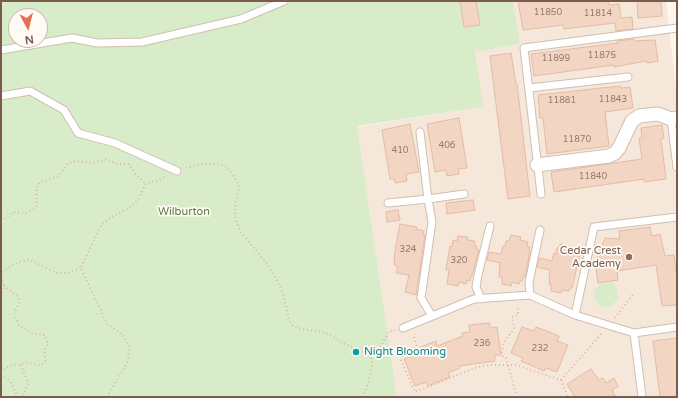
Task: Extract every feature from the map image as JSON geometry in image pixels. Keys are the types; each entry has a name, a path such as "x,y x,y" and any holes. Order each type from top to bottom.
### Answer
{"street":[{"path":"537,165 609,156 615,153 619,148 632,121 640,116 658,114 674,118"}],"lane":[{"path":"1,50 72,38 97,43 142,42 241,19 284,1"},
{"path":"541,194 524,48 677,28"},
{"path":"529,88 628,77"},
{"path":"1,96 30,91 64,110 78,133 115,143 177,171"},
{"path":"674,118 677,167"},
{"path":"420,132 432,222 421,298 432,316"},
{"path":"388,203 464,194"},
{"path":"575,315 594,227 677,217"},
{"path":"481,299 476,287 490,226"},
{"path":"530,295 529,282 540,230"},
{"path":"403,328 474,299 530,295 575,315 634,333 677,326"},
{"path":"634,333 642,397"}],"path":[{"path":"1,221 14,212 27,213 33,210 37,204 36,188 40,182 59,176 68,163 80,161 93,163 106,159 117,164 129,164 136,175 146,183 157,181 177,171 194,165 218,164 225,166 231,172 239,185 235,206 235,216 240,231 267,264 277,281 283,294 289,320 292,325 301,329 324,332 345,344 371,355"},
{"path":"6,288 1,277 2,272 20,262 30,260 56,273 67,273 81,268 101,225 111,217 128,209 138,200 146,183"},
{"path":"81,268 107,324 123,335 129,344 127,363 107,397"},
{"path":"1,283 19,297 19,303 14,313 19,325 32,334 45,335 48,340 44,362 42,364 39,365 28,363 12,365 1,371"},
{"path":"1,295 6,288"},
{"path":"614,319 634,294"},
{"path":"517,397 506,358 503,357 502,346 514,329 512,317 518,315 518,307"},
{"path":"371,355 380,348 388,332 403,328"},
{"path":"561,380 601,334"},
{"path":"414,337 417,346 402,355 402,360 415,392 475,368 516,365 561,380 568,397"},
{"path":"363,397 372,364 371,355"},
{"path":"21,365 28,383 23,397"},
{"path":"1,375 10,382 18,397"}],"shaded area":[{"path":"513,1 666,1 677,98 677,397 397,397 357,127 482,107 475,52 519,44"}],"green space":[{"name":"Wilburton","path":"1,1 513,1 520,44 475,52 483,107 357,126 397,397 1,397"},
{"path":"613,282 617,288 618,298 612,306 603,308 596,301 593,292 600,284"}],"building":[{"path":"460,1 476,1 480,25 464,27"},
{"path":"518,1 608,1 609,5 619,4 621,18 632,17 633,29 616,31 615,23 564,29 563,25 523,30"},
{"path":"637,1 661,1 662,16 638,18"},
{"path":"634,39 635,41 655,40 658,61 647,63 646,61 614,67 614,65 534,76 531,54 618,43 617,41"},
{"path":"511,53 517,84 530,196 508,199 490,56"},
{"path":"620,86 620,88 630,87 633,108 605,112 609,146 547,154 543,118 540,118 538,95"},
{"path":"459,118 467,168 458,169 459,174 447,176 446,170 435,172 427,124"},
{"path":"410,124 419,172 406,174 407,181 395,183 394,179 390,179 382,130"},
{"path":"662,125 664,138 661,139 666,179 644,182 644,179 554,192 551,172 642,159 639,138 642,138 641,128"},
{"path":"473,200 475,210 447,214 446,203"},
{"path":"398,210 400,220 387,222 386,212"},
{"path":"400,224 417,227 416,229 424,231 423,235 425,235 416,295 405,292 409,275 396,273 398,266 394,265"},
{"name":"Cedar Crest Academy","path":"650,227 652,236 660,234 665,256 674,255 677,278 677,305 662,306 656,265 617,271 618,280 598,283 595,262 605,238 620,239 619,231"},
{"path":"511,235 521,237 520,240 528,242 527,246 530,247 530,251 525,277 523,277 519,284 512,282 511,286 502,284 502,277 499,277 500,263 487,260 489,252 501,254 503,246 505,246 506,241 509,241"},
{"path":"458,236 468,237 467,240 475,241 474,246 477,246 476,249 479,250 470,281 467,280 466,284 459,282 458,286 447,284 449,270 446,270 450,246 452,247 453,240 457,241"},
{"path":"561,244 579,249 578,253 580,254 572,288 570,288 569,291 562,290 561,293 551,291 551,284 549,284 550,270 537,267 539,258 552,261 554,253 556,254 557,248"},
{"path":"489,323 490,328 497,327 501,355 495,355 495,361 459,366 460,368 448,373 450,377 428,386 426,382 415,386 404,359 415,355 413,350 436,341 437,346 463,336 462,333 470,332 469,325"},
{"path":"522,327 534,331 536,327 544,330 559,336 557,341 568,345 557,372 546,368 544,371 521,361 523,358 511,353"},
{"path":"677,338 677,397 660,397 653,341"},
{"path":"591,369 599,380 603,378 606,383 614,378 618,386 612,390 616,397 575,397 567,384"}],"place":[{"name":"Cedar Crest Academy","path":"629,257"},
{"name":"Night Blooming","path":"356,352"}]}
